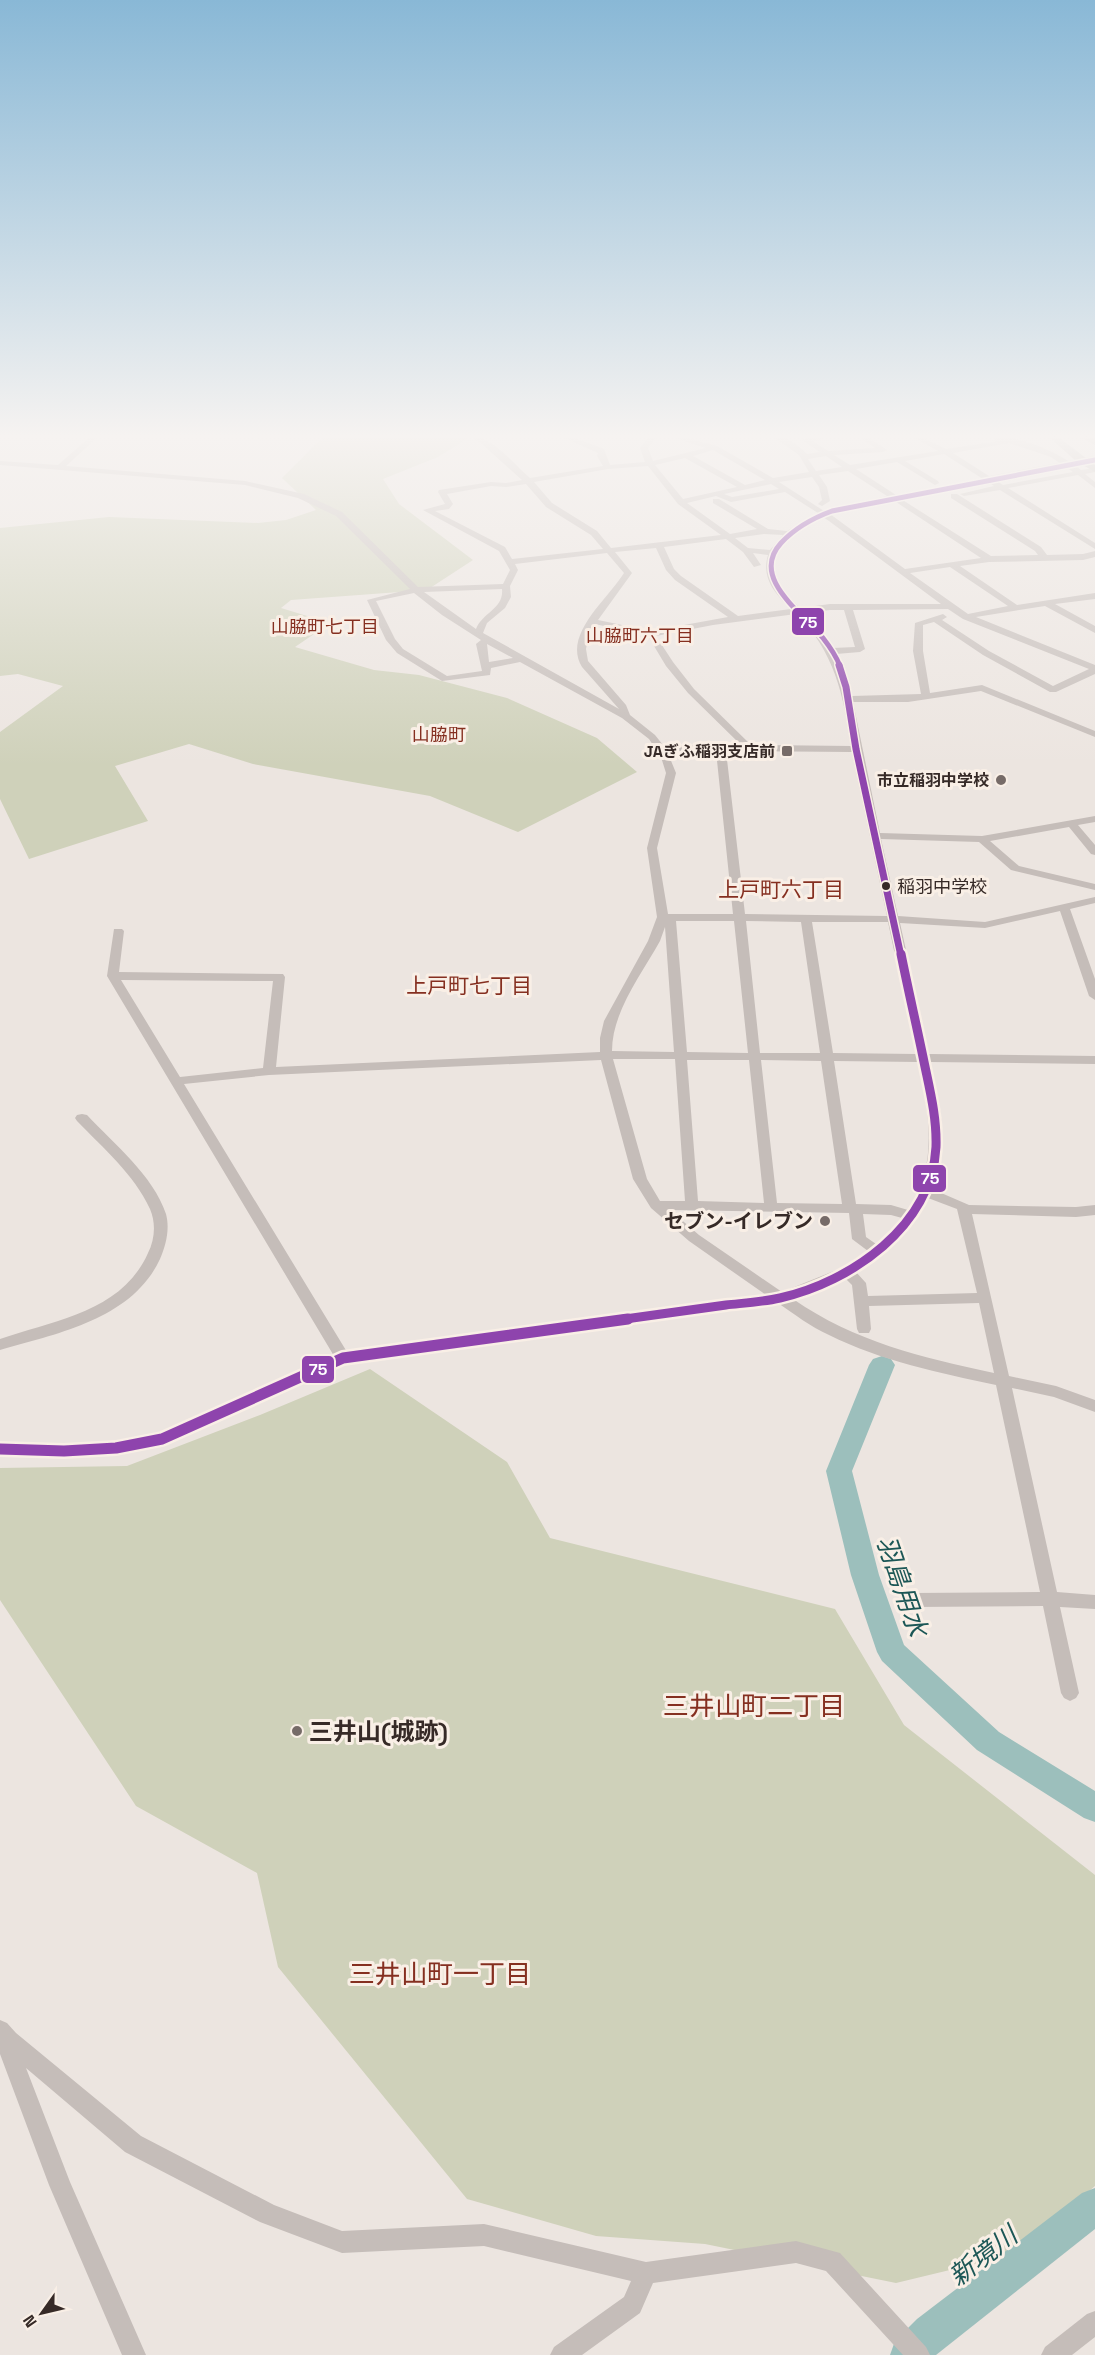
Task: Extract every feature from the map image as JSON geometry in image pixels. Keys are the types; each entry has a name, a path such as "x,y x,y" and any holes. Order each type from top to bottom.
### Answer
{"street":[{"path":"371,546 416,590 483,637 641,727 661,748 670,766 671,773 652,849 666,917 681,1056 692,1206"},
{"path":"496,546 502,549 514,570 506,586 507,597 483,622 481,644 487,673 445,679 400,651 391,640 371,600 416,590 506,586"},
{"path":"510,562 635,546"},
{"path":"660,546 670,570 678,578 735,618"},
{"path":"740,546 757,565"},
{"path":"0,1449 64,1451 116,1448 162,1439 343,1358 780,1298 817,1285 846,1271 877,1251 912,1216 934,1172 938,1142 935,1112 856,750 849,699 833,651 771,579 769,562 779,546"},
{"path":"867,546 947,607 1095,669"},
{"path":"967,546 989,560"},
{"path":"1033,546 1045,559"},
{"path":"609,548 628,573 592,621 584,637 584,662 623,707 625,716"},
{"path":"746,550 772,554"},
{"path":"903,572 989,560 1045,559 1095,554"},
{"path":"951,564 1015,608"},
{"path":"926,697 918,651 919,623 1095,596"},
{"path":"1048,604 1095,630"},
{"path":"592,621 651,634 735,618 830,607 947,607"},
{"path":"833,651 860,649 848,607"},
{"path":"935,619 994,658 1053,690 1095,669"},
{"path":"651,634 669,664 695,696 738,735 748,748"},
{"path":"484,666 522,659"},
{"path":"849,699 926,697 982,688 1095,734"},
{"path":"661,748 856,750"},
{"path":"721,748 771,1208"},
{"path":"875,836 982,839 1095,819"},
{"path":"1072,824 1095,852"},
{"path":"982,839 1015,868 1095,887"},
{"path":"666,917 893,919 985,925 1095,900"},
{"path":"1064,908 1095,996"},
{"path":"666,917 610,1021 606,1038 606,1056 635,1167 645,1191 656,1205 682,1229 780,1298 833,1330 874,1348 935,1366 1002,1378 1056,1392 1095,1406"},
{"path":"806,918 827,1057 859,1239 877,1251"},
{"path":"118,931 113,976 343,1358"},
{"path":"113,976 279,977 269,1071"},
{"path":"177,1081 269,1071 606,1056 1095,1060"},
{"path":"0,1345 60,1328 105,1309 122,1298 140,1280 153,1262 160,1239 161,1221 157,1208 138,1180 82,1118"},
{"path":"926,1192 963,1206 964,1209 986,1298 1070,1694"},
{"path":"656,1205 891,1209 912,1216"},
{"path":"964,1209 1076,1212 1095,1210"},
{"path":"846,1271 859,1282 864,1329"},
{"path":"862,1301 986,1298"},
{"path":"913,1600 1049,1599 1095,1602"},
{"path":"4,2035 133,2144 268,2214 342,2242 484,2235 646,2273 796,2252 832,2261 918,2355"},
{"path":"4,2035 60,2185 134,2355"},
{"path":"562,2355 632,2306 646,2273"},
{"path":"1053,2355 1095,2322"}],"green space":[{"path":"0,546 454,546 473,560 427,590 291,600 281,608 330,623 295,647 374,670 419,675 507,698 597,738 637,772 518,832 430,796 253,764 189,744 115,766 148,821 29,859 0,799 0,732 63,686 18,674 0,676"},
{"path":"370,1369 507,1462 550,1538 835,1609 904,1725 1095,1875 1095,2186 1012,2255 896,2283 705,2244 596,2236 467,2199 278,1967 257,1873 136,1806 0,1600 0,1468 127,1466 260,1415"}],"waterway":[{"name":"羽島用水","path":"882,1365 839,1471 865,1575 892,1652 988,1741 1095,1808"},
{"name":"新境川","path":"909,2355 931,2333 1095,2206"}],"transit line":[{"name":"75","path":"0,1449 64,1451 116,1448 162,1439 343,1358 780,1298 813,1287 844,1272 872,1255 896,1234 916,1209 929,1181 936,1148 935,1112 856,749 843,675 833,652 823,638 783,595 774,581 770,566 774,551 779,546"}],"place":[{"name":"JAぎふ稲羽支店前","path":"787,751"},
{"name":"市立稲羽中学校","path":"1001,780"},
{"name":"稲羽中学校","path":"886,886"},
{"name":"セブン-イレブン","path":"825,1221"},
{"name":"三井山(城跡)","path":"297,1731"}],"district":[{"name":"山脇町七丁目","path":"325,626"},
{"name":"山脇町六丁目","path":"640,635"},
{"name":"山脇町","path":"439,734"},
{"name":"上戸町六丁目","path":"781,889"},
{"name":"上戸町七丁目","path":"469,985"},
{"name":"三井山町二丁目","path":"754,1706"},
{"name":"三井山町一丁目","path":"440,1974"}]}
